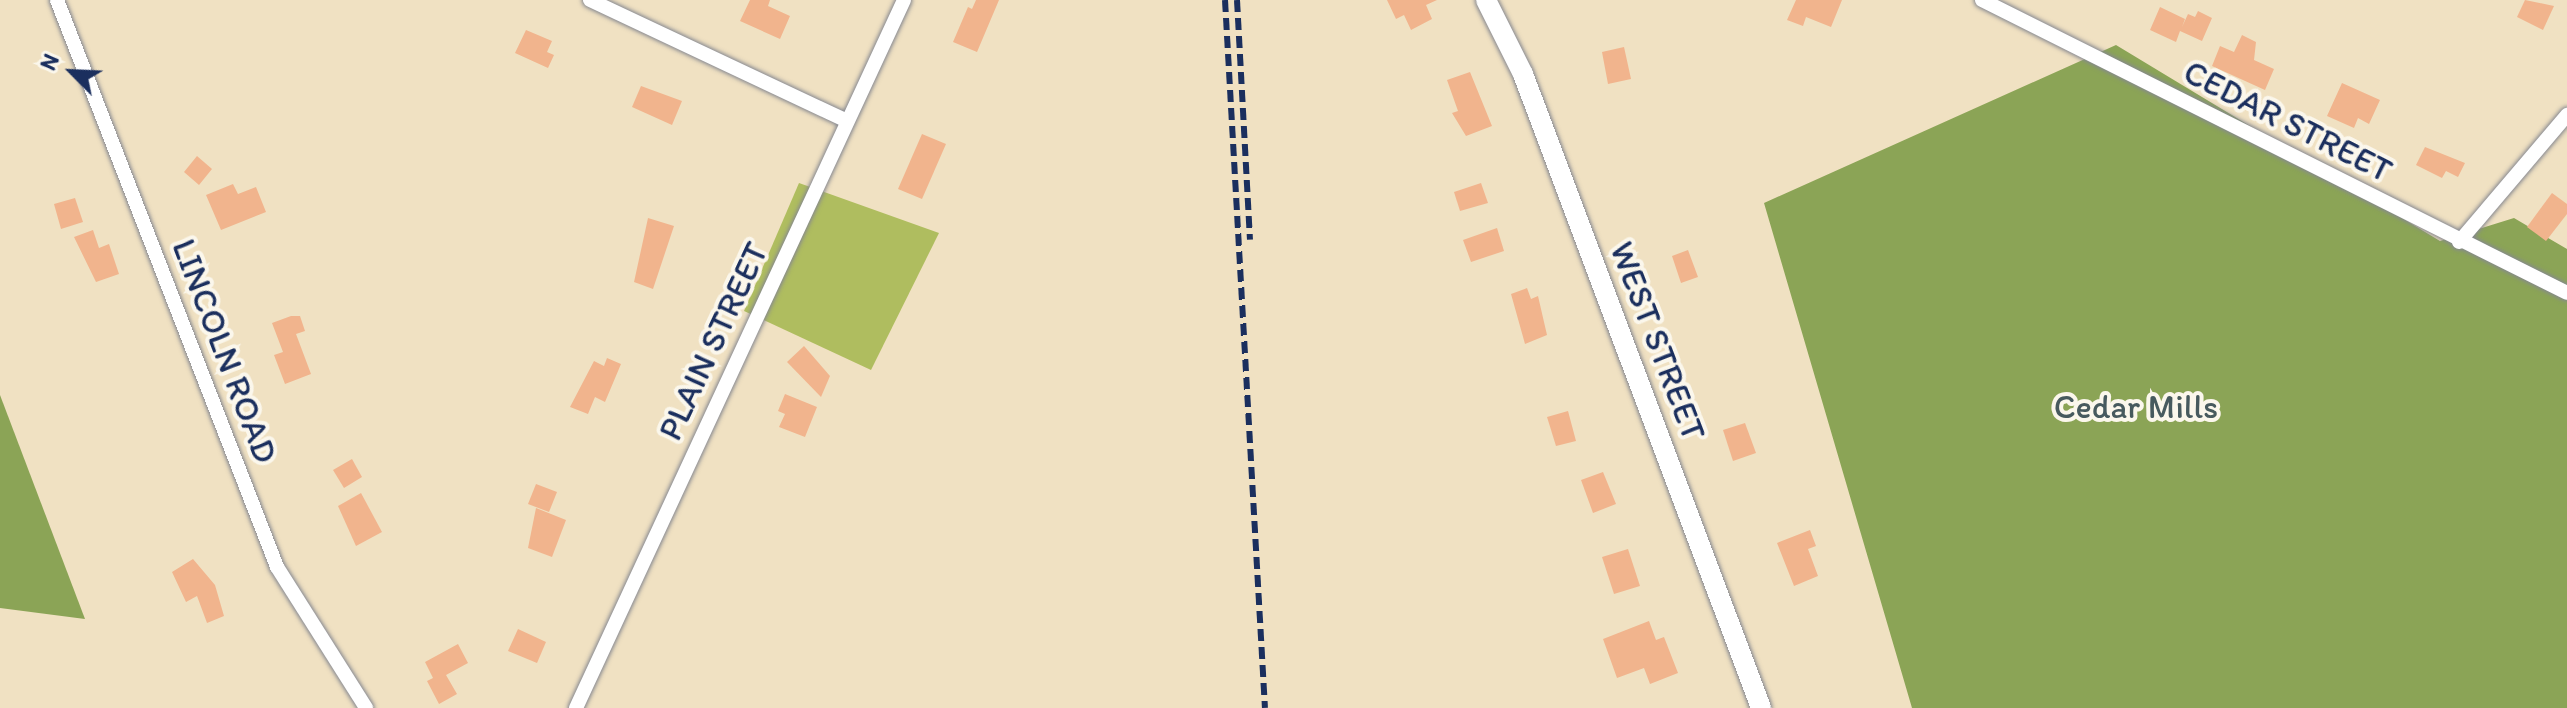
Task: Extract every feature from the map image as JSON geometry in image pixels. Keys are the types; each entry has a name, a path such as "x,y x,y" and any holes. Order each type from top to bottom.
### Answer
{"main road":[{"name":"WEST STREET","path":"1486,0 1523,74 1761,708"}],"street":[{"name":"LINCOLN ROAD","path":"57,0 277,567 366,708"},
{"path":"590,0 847,121"},
{"name":"PLAIN STREET","path":"576,708 904,0"},
{"name":"CEDAR STREET","path":"1982,0 2459,242 2567,293"},
{"path":"2459,242 2567,115"}],"green space":[{"name":"Cedar Mills","path":"2116,45 2440,241 2514,218 2567,249 2567,708 1912,708 1764,203"},
{"path":"799,183 939,233 871,370 744,311"},
{"path":"0,395 85,619 0,608"}],"building":[{"path":"750,0 770,0 768,6 790,16 780,39 740,21"},
{"path":"976,0 999,0 977,52 953,42 968,7 972,9"},
{"path":"1387,0 1437,0 1426,5 1432,19 1411,30 1404,15 1396,19"},
{"path":"1796,0 1842,0 1831,27 1806,17 1803,26 1787,20"},
{"path":"2525,0 2554,6 2543,30 2517,17"},
{"path":"2160,7 2185,19 2182,27 2188,14 2195,17 2198,11 2212,18 2202,41 2180,31 2176,42 2150,30"},
{"path":"526,30 552,41 547,52 554,55 548,68 515,53"},
{"path":"2242,35 2256,42 2254,60 2274,69 2265,90 2212,66 2220,46 2234,52"},
{"path":"1624,47 1631,79 1608,84 1602,52"},
{"path":"1470,72 1492,126 1466,136 1452,113 1458,111 1447,80"},
{"path":"2342,83 2380,100 2369,124 2358,118 2354,128 2327,116"},
{"path":"641,86 682,101 672,125 632,107"},
{"path":"922,134 946,144 922,199 898,189"},
{"path":"2425,147 2465,163 2458,177 2446,171 2442,178 2416,165"},
{"path":"197,156 212,169 199,185 184,172"},
{"path":"1481,183 1488,203 1460,211 1454,192"},
{"path":"233,184 238,194 256,187 266,212 221,230 206,195"},
{"path":"2552,193 2567,204 2567,214 2546,241 2527,227"},
{"path":"75,198 83,222 61,229 54,204"},
{"path":"648,218 674,226 653,289 634,282"},
{"path":"1497,228 1504,251 1471,262 1463,240"},
{"path":"93,230 99,248 109,244 119,274 96,282 74,237"},
{"path":"1688,250 1698,277 1681,283 1672,256"},
{"path":"1527,288 1531,299 1538,296 1547,335 1525,344 1511,294"},
{"path":"300,316 305,331 296,334 311,374 285,384 274,355 283,352 272,323"},
{"path":"804,346 830,376 821,397 787,362"},
{"path":"607,358 621,364 605,402 595,397 588,414 570,407 594,361 604,366"},
{"path":"785,394 817,407 805,437 779,427 785,414 778,411"},
{"path":"1568,411 1576,441 1556,446 1547,417"},
{"path":"1745,423 1756,453 1733,461 1723,430"},
{"path":"352,459 362,477 344,488 333,470"},
{"path":"1603,472 1616,504 1593,513 1581,480"},
{"path":"536,484 557,492 549,512 528,504"},
{"path":"361,493 382,532 356,546 338,506"},
{"path":"536,508 566,520 552,557 528,548"},
{"path":"1810,530 1816,546 1808,549 1818,576 1794,586 1777,543"},
{"path":"1628,549 1640,586 1614,594 1602,557"},
{"path":"193,559 215,585 224,616 207,623 197,596 186,602 172,572"},
{"path":"1649,621 1656,640 1664,637 1678,673 1650,684 1644,668 1617,678 1603,639"},
{"path":"518,629 546,642 537,663 508,651"},
{"path":"458,644 468,663 446,675 457,694 439,704 427,681 433,678 425,662"}],"railway":[{"path":"1225,0 1265,708"},
{"path":"1237,0 1250,240"}]}
